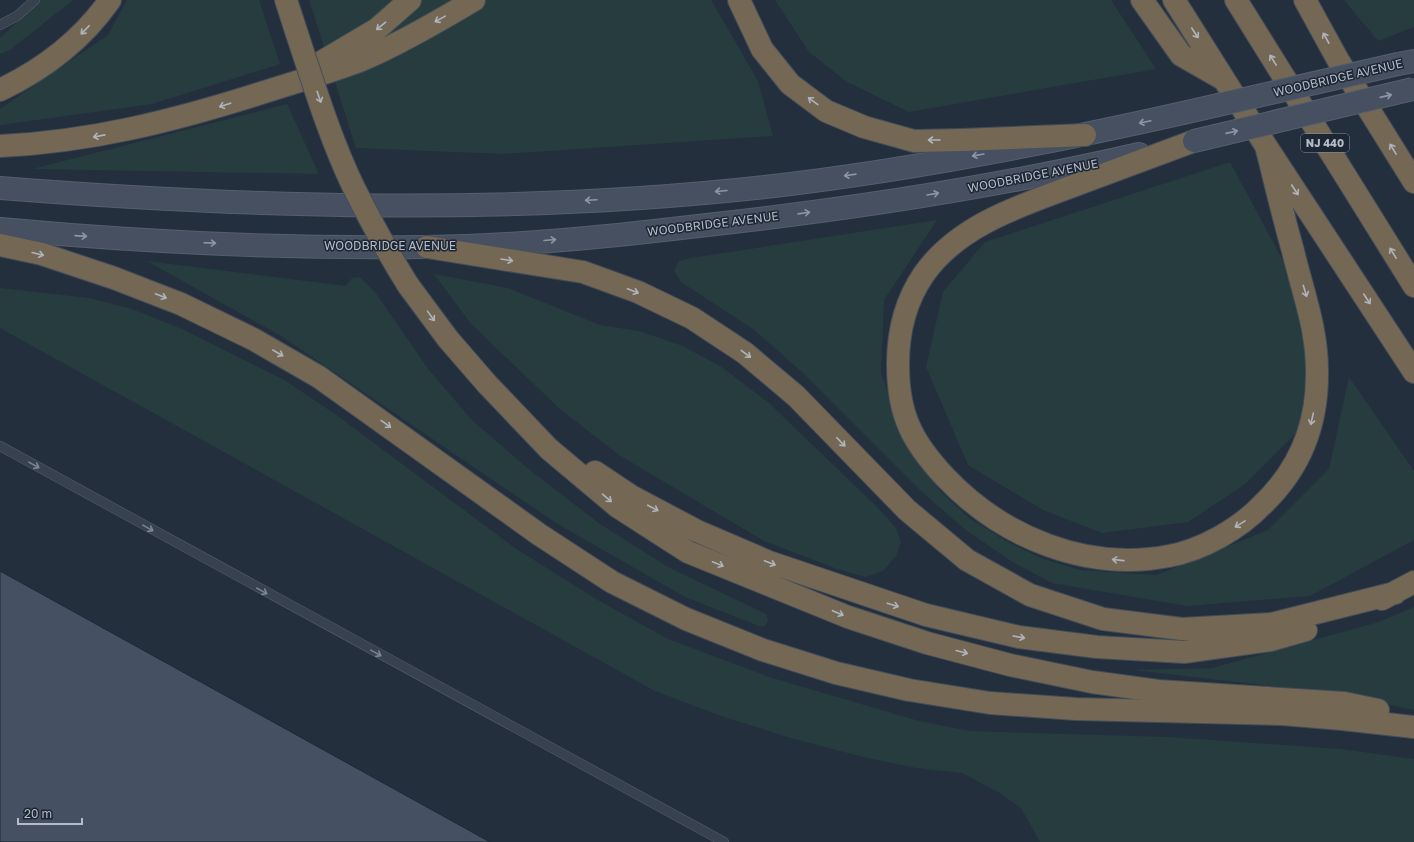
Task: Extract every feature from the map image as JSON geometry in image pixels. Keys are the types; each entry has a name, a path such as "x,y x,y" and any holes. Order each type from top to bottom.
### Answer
{"highway":[{"path":"0,90 47,64 76,39 101,14 110,0"},
{"path":"286,0 326,119 353,185 389,254 408,285 448,339 487,384 549,449 618,507 688,552 848,617 927,643 1010,665 1092,682 1158,691 1344,703 1414,717"},
{"path":"262,93 306,71 370,33 410,0"},
{"path":"0,146 41,144 96,137 134,129 207,110 362,60 415,33 474,0"},
{"path":"739,0 762,49 790,84 826,111 864,128 914,140 962,140 1085,135"},
{"path":"1142,0 1181,55 1226,81"},
{"path":"1174,0 1266,146 1414,372"},
{"name":"NJ 440","path":"1236,0 1414,286"},
{"path":"1305,0 1338,60 1414,182"},
{"path":"1194,141 1019,206 986,222 952,244 925,273 906,308 898,346 898,386 908,425 930,461 962,494 997,522 1037,543 1083,556 1127,561 1171,556 1212,541 1248,519 1279,489 1301,455 1312,419 1318,378 1316,339 1266,146"},
{"path":"0,245 42,254 114,278 181,304 253,339 319,377 540,535 612,582 686,619 763,650 836,673 909,690 990,703 1076,709 1282,714 1414,727"},
{"path":"427,247 582,272 638,292 692,318 745,353 796,396 907,510 967,560 1030,595 1103,620 1182,629 1271,624 1395,593"},
{"path":"487,384 564,450 631,496 697,531 769,562 855,593 926,615 1019,637 1097,647 1184,652 1271,640 1329,624 1395,593 1414,582"}],"main road":[{"name":"WOODBRIDGE AVENUE","path":"0,188 72,193 307,204 503,204 634,198 765,187 898,169 1085,135 1406,63"},
{"name":"WOODBRIDGE AVENUE","path":"0,229 187,243 427,247 538,241 648,232 770,218 908,198 1050,174 1414,89"}],"lane":[{"path":"0,25 17,16 35,0"},
{"path":"0,446 724,842"}],"green space":[{"path":"41,0 73,0 10,50 0,54 0,38"},
{"path":"127,0 259,0 280,64 152,104 0,125 0,109 108,35"},
{"path":"309,0 711,0 758,81 773,136 504,154 356,148"},
{"path":"775,0 1111,0 1156,69 909,112 847,82 809,52"},
{"path":"1344,0 1414,0 1414,27 1378,41"},
{"path":"287,104 319,174 32,169"},
{"path":"1230,162 1288,270 1308,365 1299,430 1244,485 1188,522 1102,533 1043,510 968,465 926,367 943,292 985,242"},
{"path":"937,220 884,300 881,373 905,442 941,492 969,518 1006,541 1041,558 1080,570 1157,575 1268,530 1329,469 1349,377 1414,471 1414,540 1310,596 1187,606 1052,583 1011,561 963,528 920,490 802,372 753,329 681,282 674,271 679,261 691,258"},
{"path":"147,261 346,286 352,278 360,277 375,292 429,370 471,419 526,467 600,524 668,567 766,614 768,620 765,626 759,626 685,597 556,523 281,336"},
{"path":"434,274 508,288 600,325 639,331 683,346 723,368 769,403 877,507 896,528 901,542 896,556 883,571 865,577 837,569 764,541 619,455 560,409 471,324"},
{"path":"0,288 89,298 132,309 182,329 286,381 335,414 515,548 596,599 668,639 769,677 919,721 970,731 1169,737 1341,749 1414,759 1414,842 1040,842 1021,808 998,792 962,773 916,768 863,757 791,738 721,716 655,691 0,328"},
{"path":"1414,607 1414,710 1333,693 1133,670 1212,668 1379,622"}],"building":[{"path":"0,571 490,842 0,842"}]}
